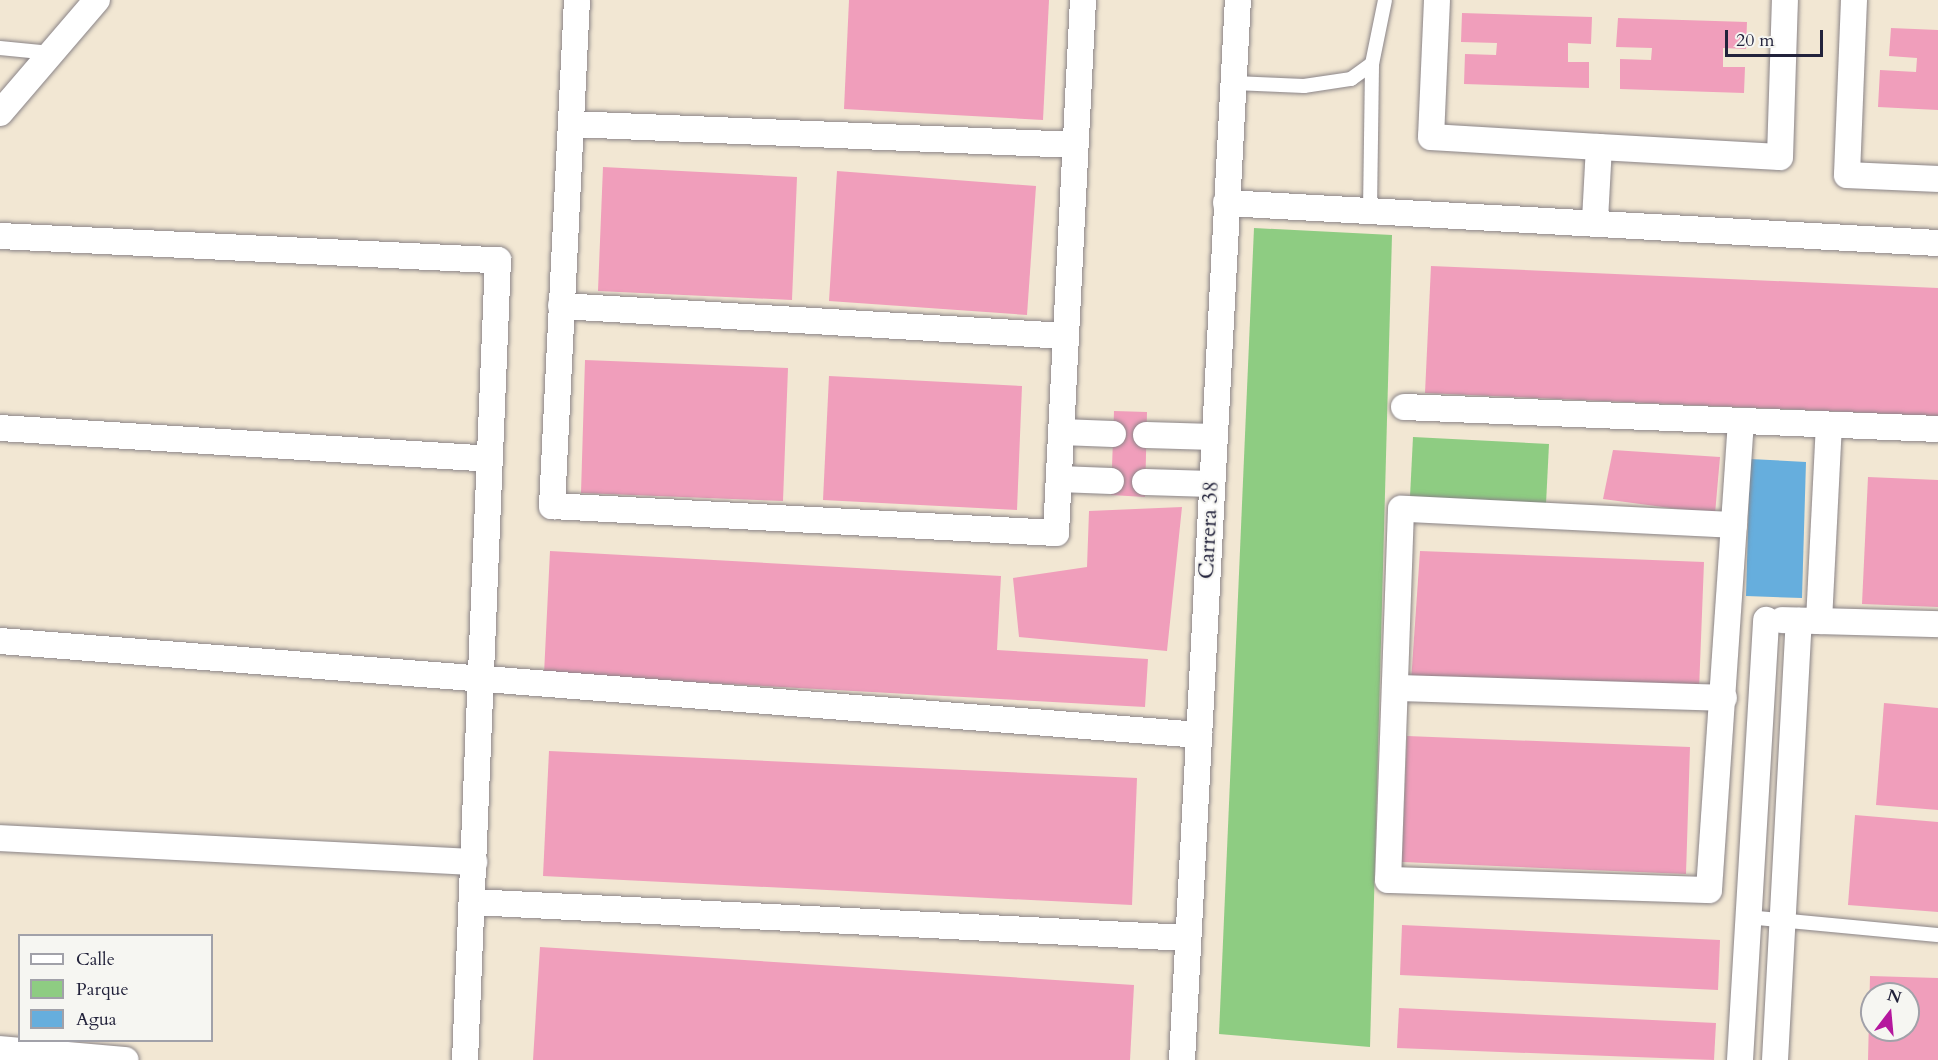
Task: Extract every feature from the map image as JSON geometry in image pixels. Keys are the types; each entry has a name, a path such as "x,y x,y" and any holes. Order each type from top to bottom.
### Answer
{"street":[{"path":"0,113 96,0"},
{"path":"577,0 552,506 1056,533 1083,0"},
{"name":"Carrera 38","path":"1182,1060 1238,0"},
{"path":"1437,0 1431,137 1780,157 1785,0"},
{"path":"1854,0 1847,175 1938,179"},
{"path":"571,124 1076,145"},
{"path":"1595,220 1599,147"},
{"path":"1226,203 1595,220 1938,243"},
{"path":"0,236 498,260 465,1060"},
{"path":"561,306 1066,336"},
{"path":"1404,407 1938,429"},
{"path":"1734,525 1401,509 1388,880 1708,890 1731,618 1741,422"},
{"path":"1775,1060 1780,922 1828,425"},
{"path":"0,428 490,459"},
{"path":"1061,432 1113,434"},
{"path":"1146,435 1214,436"},
{"path":"1059,479 1112,481"},
{"path":"1145,482 1211,484"},
{"path":"1731,618 1938,624"},
{"path":"1740,1060 1746,917 1766,620"},
{"path":"0,641 481,681 1199,735"},
{"path":"1395,688 1724,698"},
{"path":"0,838 474,862"},
{"path":"472,902 1188,938"},
{"path":"0,1049 126,1060"}],"lane":[{"path":"1370,210 1372,64 1385,0"},
{"path":"0,48 51,53"},
{"path":"1234,83 1304,86 1351,79 1372,64"},
{"path":"1746,917 1780,922 1938,934"}],"green space":[{"path":"1254,228 1392,235 1370,1047 1219,1034"},
{"path":"1413,437 1549,444 1546,504 1410,497"}],"water":[{"path":"1750,459 1806,462 1802,598 1746,596"}],"building":[{"path":"849,0 1049,0 1043,120 844,109"},
{"path":"1462,13 1592,17 1591,44 1568,43 1568,62 1589,62 1589,88 1464,84 1465,54 1496,55 1497,43 1461,42"},
{"path":"1618,18 1747,22 1746,49 1723,48 1723,67 1745,67 1744,93 1620,89 1620,59 1651,60 1652,48 1616,47"},
{"path":"1891,28 1938,30 1938,110 1878,107 1880,70 1916,72 1917,58 1889,56"},
{"path":"603,167 797,177 792,300 598,291"},
{"path":"837,171 1036,186 1027,315 829,301"},
{"path":"1431,266 1938,288 1938,416 1425,393"},
{"path":"585,360 788,368 783,501 581,493"},
{"path":"829,376 1022,386 1017,510 823,500"},
{"path":"1114,411 1147,412 1145,497 1111,495"},
{"path":"1613,450 1720,457 1715,514 1603,499"},
{"path":"1868,477 1938,480 1938,607 1862,604"},
{"path":"1182,507 1167,651 1019,637 1013,578 1087,567 1089,511"},
{"path":"550,551 1001,576 997,650 1148,659 1145,707 544,674"},
{"path":"1420,551 1704,562 1699,690 1411,682"},
{"path":"1884,703 1938,708 1938,810 1876,805"},
{"path":"1407,736 1690,747 1686,874 1402,862"},
{"path":"549,751 1137,778 1132,905 543,876"},
{"path":"1855,815 1938,822 1938,912 1848,905"},
{"path":"1402,925 1720,940 1718,990 1400,975"},
{"path":"540,947 1134,985 1130,1060 533,1060"},
{"path":"1870,976 1938,978 1938,1060 1868,1060 1868,1042 1920,1042 1920,982 1870,982"},
{"path":"1399,1008 1716,1023 1714,1060 1397,1048"}]}
